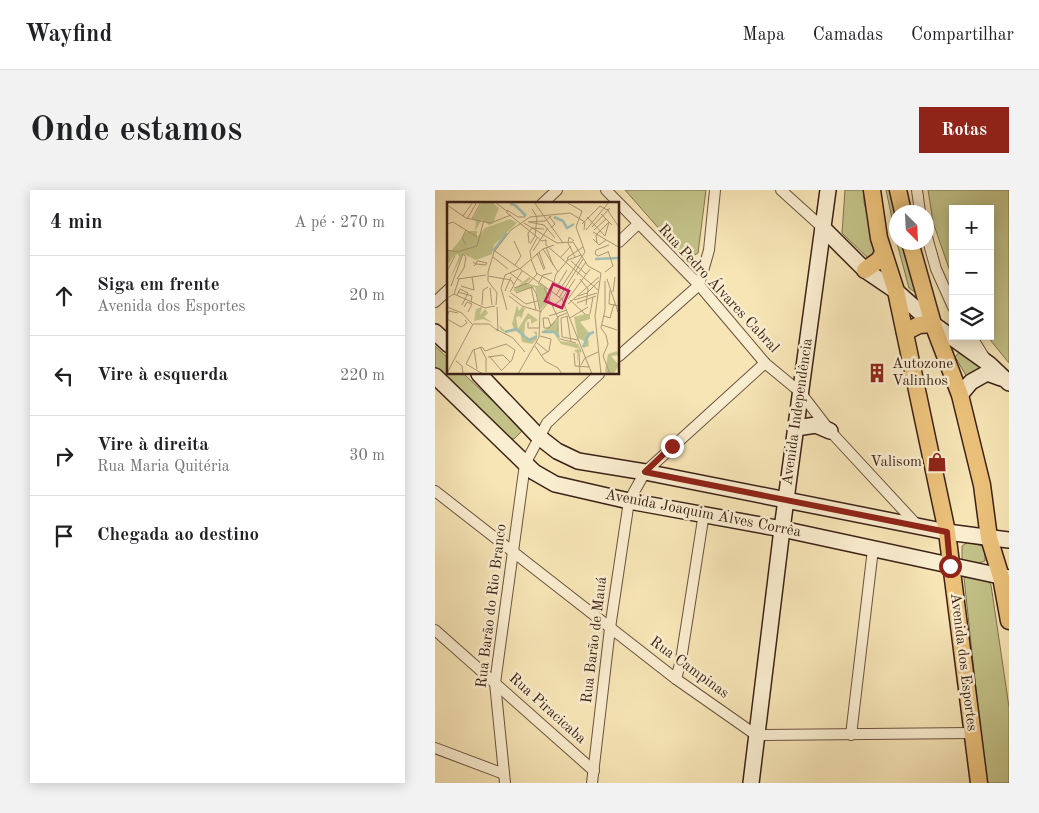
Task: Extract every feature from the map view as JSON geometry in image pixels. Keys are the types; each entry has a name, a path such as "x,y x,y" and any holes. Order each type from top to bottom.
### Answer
{"main road":[{"name":"Avenida Independência","path":"751,783 782,529 828,190"},
{"name":"Avenida dos Esportes","path":"872,190 883,253 896,291 947,532 979,783"},
{"path":"898,190 901,205"},
{"path":"823,228 865,270 896,291 933,324 989,364 1008,382"},
{"path":"912,250 933,324 960,395 982,485 989,538 1005,578 1009,621"},
{"path":"865,270 879,260 883,253"},
{"path":"905,332 919,326 933,324"},
{"path":"435,332 447,343"},
{"path":"960,395 971,382 987,373 1008,382"},
{"name":"Avenida Joaquim Alves Corrêa","path":"480,375 539,437 557,451 577,461 787,499 947,532 1009,540"},
{"name":"Avenida Joaquim Alves Corrêa","path":"435,376 525,464 555,484 629,502 704,513 1005,578"},
{"path":"796,428 816,425 830,431"}],"street":[{"path":"544,202 557,190"},
{"name":"Rua Pedro Álvares Cabral","path":"606,190 617,202"},
{"path":"620,355 699,285 709,250 715,190"},
{"path":"781,190 823,228"},
{"path":"917,190 919,205"},
{"name":"Rua Pedro Álvares Cabral","path":"620,205 699,285 765,362 800,392 830,431 918,526"},
{"path":"620,241 638,224"},
{"path":"931,250 936,269 949,298"},
{"path":"435,302 447,291"},
{"path":"974,340 989,364"},
{"name":"Rua Barão de Mauá","path":"591,783 594,771 610,628 629,502 645,472 765,362"},
{"name":"Rua Barão do Rio Branco","path":"504,778 495,683 525,464 551,417 598,375"},
{"name":"Rua Campinas","path":"435,491 676,680 756,734"},
{"path":"676,680 681,660 704,513"},
{"path":"851,736 873,549"},
{"name":"Rua Piracicaba","path":"435,630 594,771"},
{"path":"756,734 851,736 972,733"},
{"path":"435,748 504,778"}],"green space":[{"path":"625,190 706,190 698,253 690,258 683,256"},
{"path":"845,190 864,190 864,203 879,251 870,260 842,233"},
{"path":"886,190 892,190 895,205 889,205"},
{"path":"928,190 1009,190 1009,363 990,340 994,340 994,205 949,205 949,268 934,225 934,205 930,205"},
{"path":"899,250 907,250 921,296 909,288"},
{"path":"435,346 447,357 447,375 465,375 523,430 514,439 509,438 435,368"},
{"path":"961,350 980,368 967,377 955,357"},
{"path":"968,542 985,547 985,561 973,563 962,559 962,546"},
{"path":"976,574 986,578 991,585 1009,707 1009,783 986,783 964,578"}],"place":[{"name":"Autozone Valinhos","path":"877,373"},
{"name":"Valisom","path":"937,462"}],"route":[{"path":"672,446 645,472 947,532 950,566"}]}
